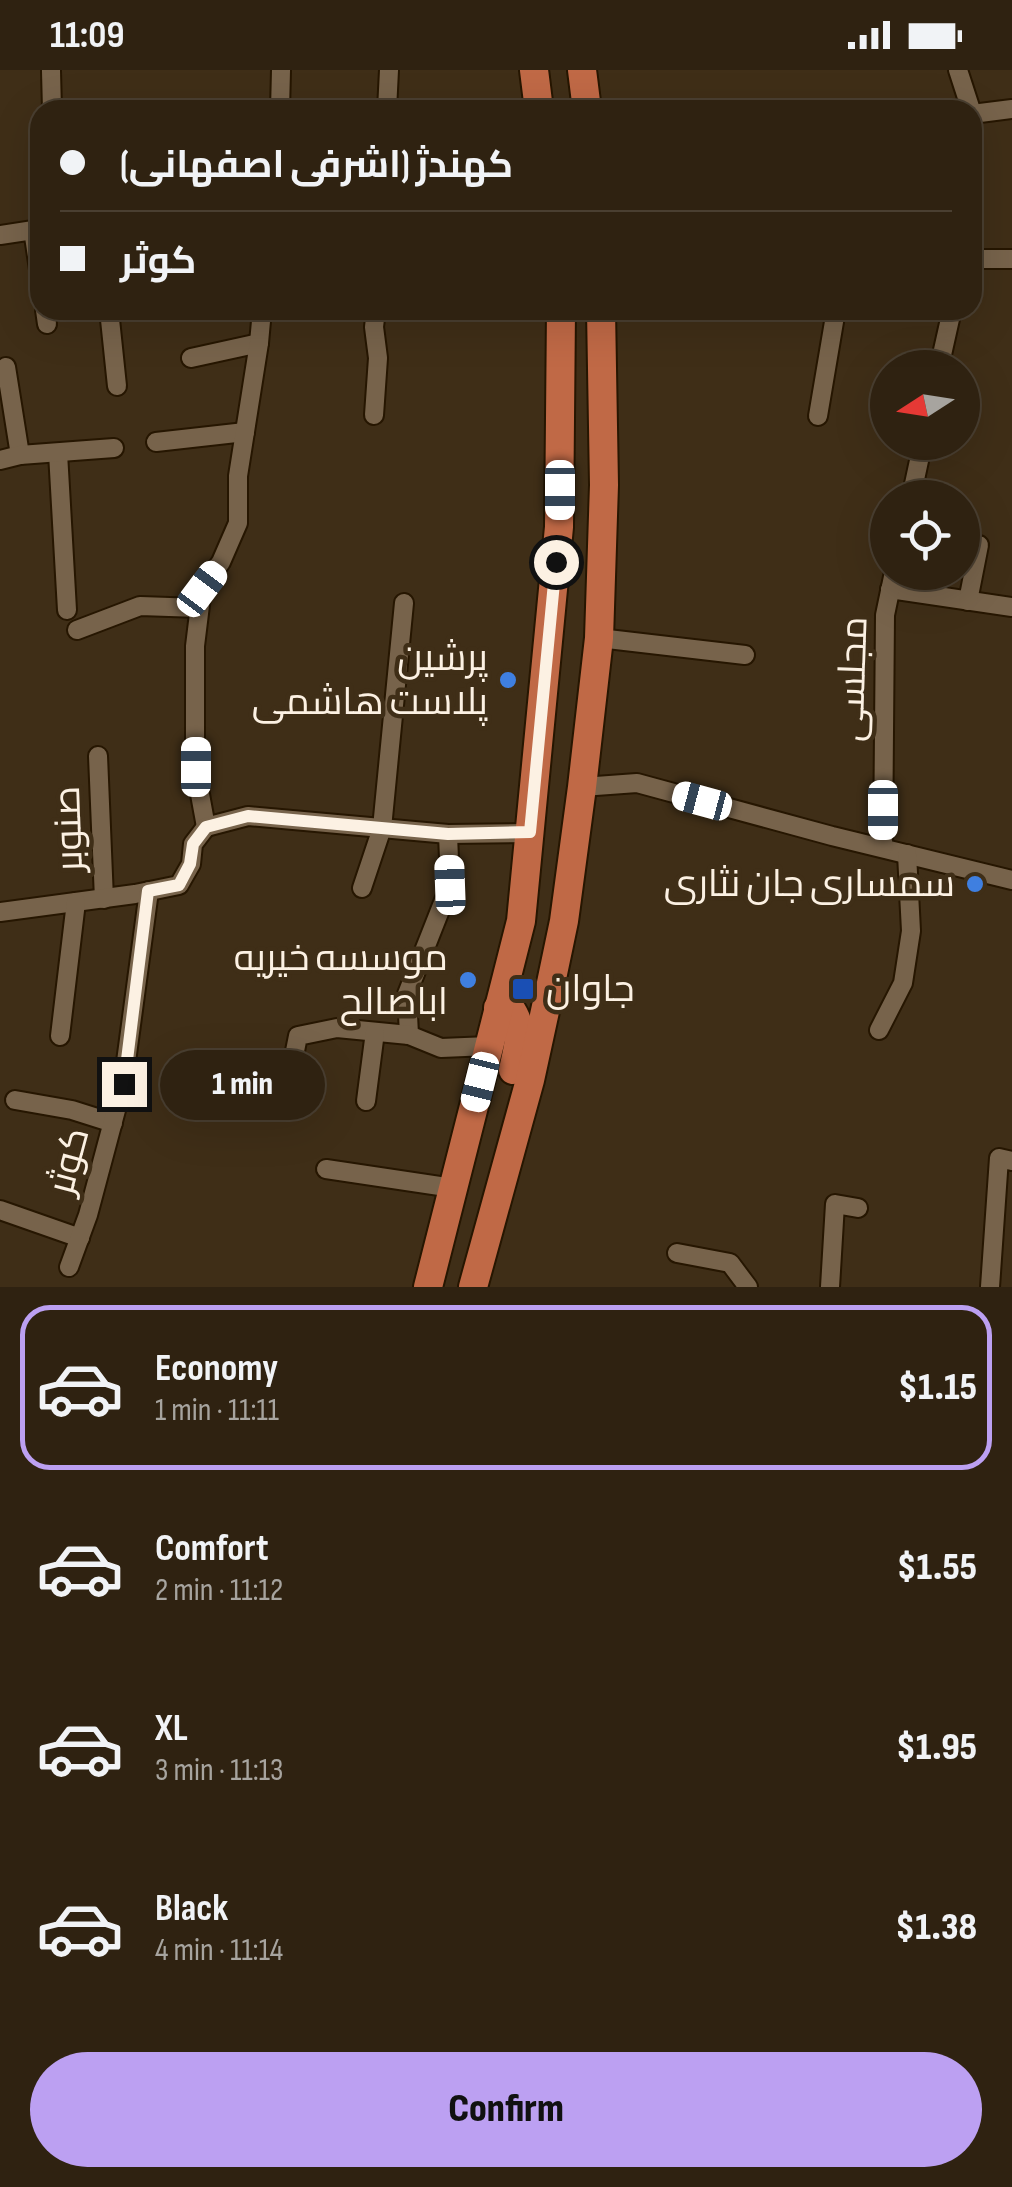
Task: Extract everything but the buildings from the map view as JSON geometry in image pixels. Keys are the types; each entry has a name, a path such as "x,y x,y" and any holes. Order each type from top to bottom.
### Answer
{"main road":[{"path":"534,70 538,100"},
{"path":"582,70 586,100"},
{"path":"428,1287 521,921 559,527 561,320"},
{"path":"474,1287 530,1080 564,921 582,788 598,638 604,485 601,320"},
{"path":"538,754 547,776 546,830 536,922 540,930 553,933 564,921"},
{"path":"496,1202 488,1184 520,1038 515,1013 510,1008 498,1008"}],"street":[{"path":"280,100 281,70"},
{"path":"388,100 389,70"},
{"path":"958,70 968,100"},
{"path":"51,71 52,100"},
{"path":"982,112 1012,110"},
{"path":"0,236 30,230"},
{"path":"982,258 1012,258"},
{"path":"110,320 117,386"},
{"path":"206,827 196,767 195,646 202,589 221,562 238,524 238,476 261,320"},
{"path":"374,415 378,358 375,320"},
{"path":"818,416 834,320"},
{"path":"943,350 950,320"},
{"path":"191,358 260,344"},
{"path":"6,367 20,455"},
{"path":"156,442 245,432"},
{"path":"0,460 114,448"},
{"path":"58,453 67,610"},
{"name":"مجلسی","path":"883,848 884,615 890,590"},
{"path":"926,590 1012,607"},
{"path":"968,601 970,590"},
{"path":"362,888 382,828 404,603"},
{"path":"77,630 140,606 200,608"},
{"path":"598,638 746,655"},
{"name":"صنوبر","path":"98,756 104,898"},
{"path":"582,788 637,783 1012,880"},
{"path":"0,912 179,885 190,864 193,844 206,827 248,816 448,834 530,832"},
{"path":"409,1036 408,994 450,885 448,834"},
{"path":"879,1030 903,984 910,931 907,854"},
{"name":"کوثر","path":"69,1267 124,1084 148,891"},
{"path":"60,1036 76,902"},
{"path":"286,1096 298,1036 337,1028 409,1036 441,1048 489,1046"},
{"path":"366,1102 375,1032"},
{"path":"14,1100 113,1122"},
{"path":"990,1287 998,1158 1012,1161"},
{"path":"326,1169 453,1188"},
{"path":"830,1287 835,1204 858,1208"},
{"path":"0,1210 80,1238"},
{"path":"678,1253 730,1263 748,1287"}],"place":[{"name":"پرشین پلاست هاشمی","path":"508,680"},
{"name":"سمساری جان نثاری","path":"975,884"},
{"name":"موسسه خیریه اباصالح","path":"468,980"},
{"name":"جاوان","path":"523,989"}],"route":[{"path":"124,1084 148,891 179,885 190,864 193,844 206,827 248,816 448,834 530,832 556,562"}]}
